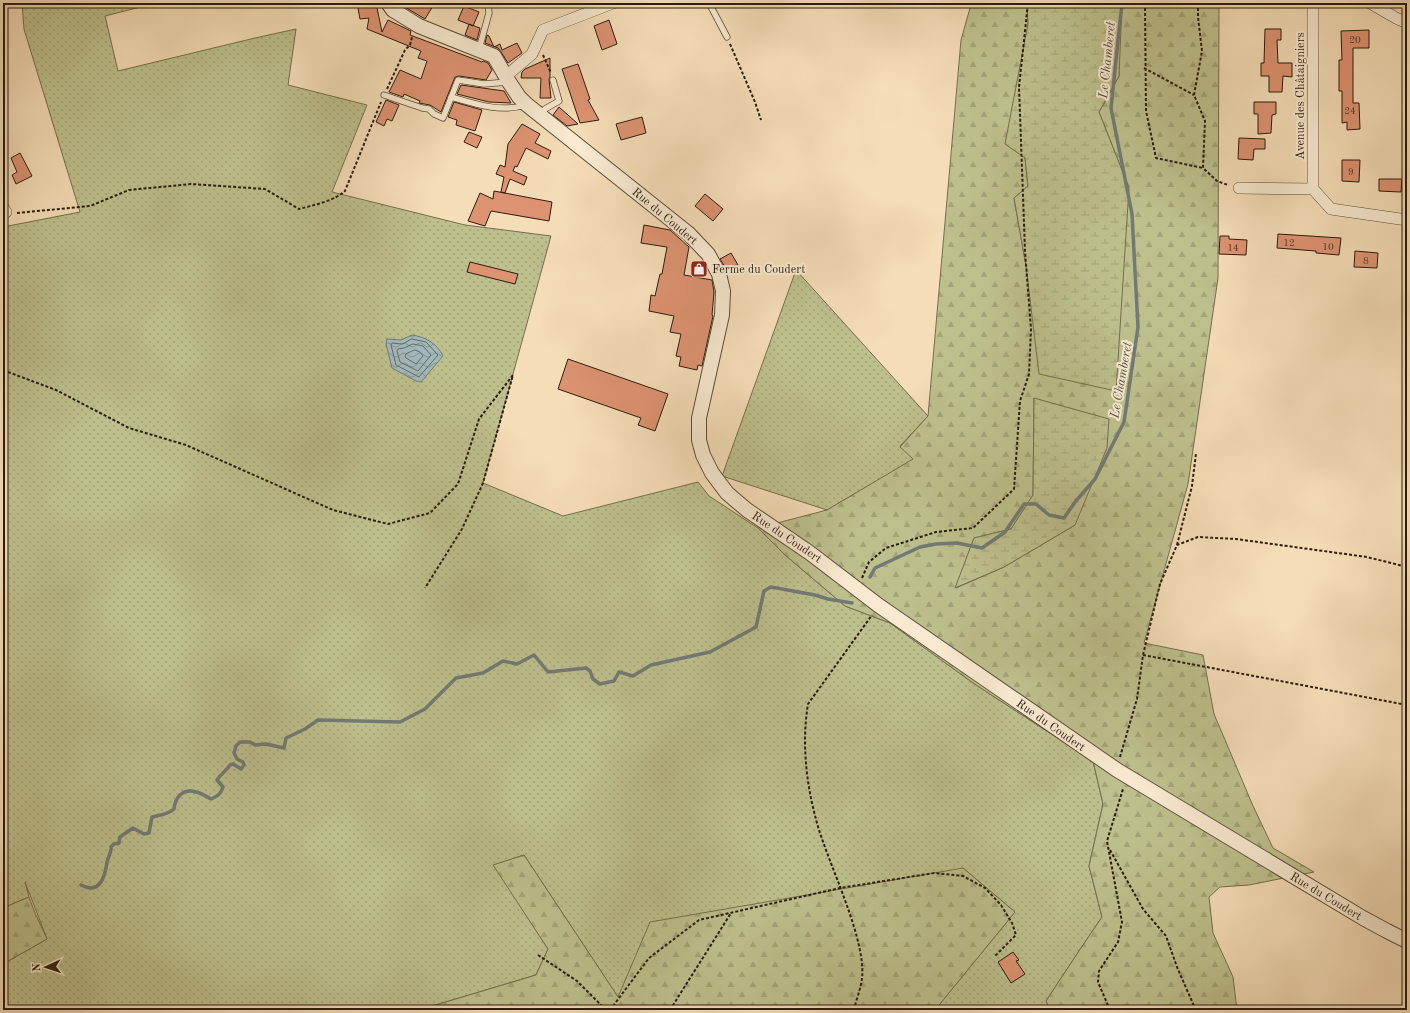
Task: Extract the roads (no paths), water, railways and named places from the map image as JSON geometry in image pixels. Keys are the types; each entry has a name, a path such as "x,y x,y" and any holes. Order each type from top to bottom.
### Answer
{"street":[{"path":"507,80 532,54 537,46 542,30 613,3"},
{"name":"Avenue des Châtaigniers","path":"1313,3 1313,189"},
{"path":"1370,3 1407,23"},
{"name":"Rue du Coudert","path":"390,4 393,10 417,25 494,56 507,80 526,104 690,234 708,254 719,274 723,291 722,315 700,418 699,440 703,455 712,473 727,493 746,510 810,553 858,588 878,605 1122,773 1363,918 1407,941"},
{"path":"1239,188 1313,189 1330,209 1407,220"}],"lane":[{"path":"479,50 489,13 488,3"},
{"path":"709,3 727,38"},
{"path":"384,95 429,109 434,114 443,118 458,80 484,84 507,80"},
{"path":"540,115 545,109 559,101 553,80"},
{"path":"451,97 484,106 515,108 526,104"}],"water":[{"path":"412,335 430,341 443,356 421,382 416,381 392,368 386,344 387,339 401,340"}],"waterway":[{"name":"Le Chamberet","path":"870,577 875,568 920,547 936,544 957,543 982,548 1005,532 1024,504 1036,504 1049,515 1064,518 1075,502 1095,479 1124,422 1138,327 1132,214 1111,108 1122,3"},
{"name":"Le Chamberet","path":"81,885 93,888 97,886 103,879 111,847 114,844 119,843 120,837 133,828 144,834 149,833 152,817 166,814 174,809 180,794 191,791 202,794 211,799 216,797 223,787 217,780 220,776 230,765 233,764 241,769 244,765 243,762 237,759 234,753 236,746 240,742 250,742 255,745 266,744 284,748 286,738 305,729 318,720 400,722 425,709 456,678 483,673 503,661 517,664 534,655 548,672 586,668 590,671 593,679 600,684 614,681 619,672 633,676 651,665 710,652 756,627 764,591 771,587 852,603"}],"place":[{"name":"Ferme du Coudert","path":"699,269"}]}
